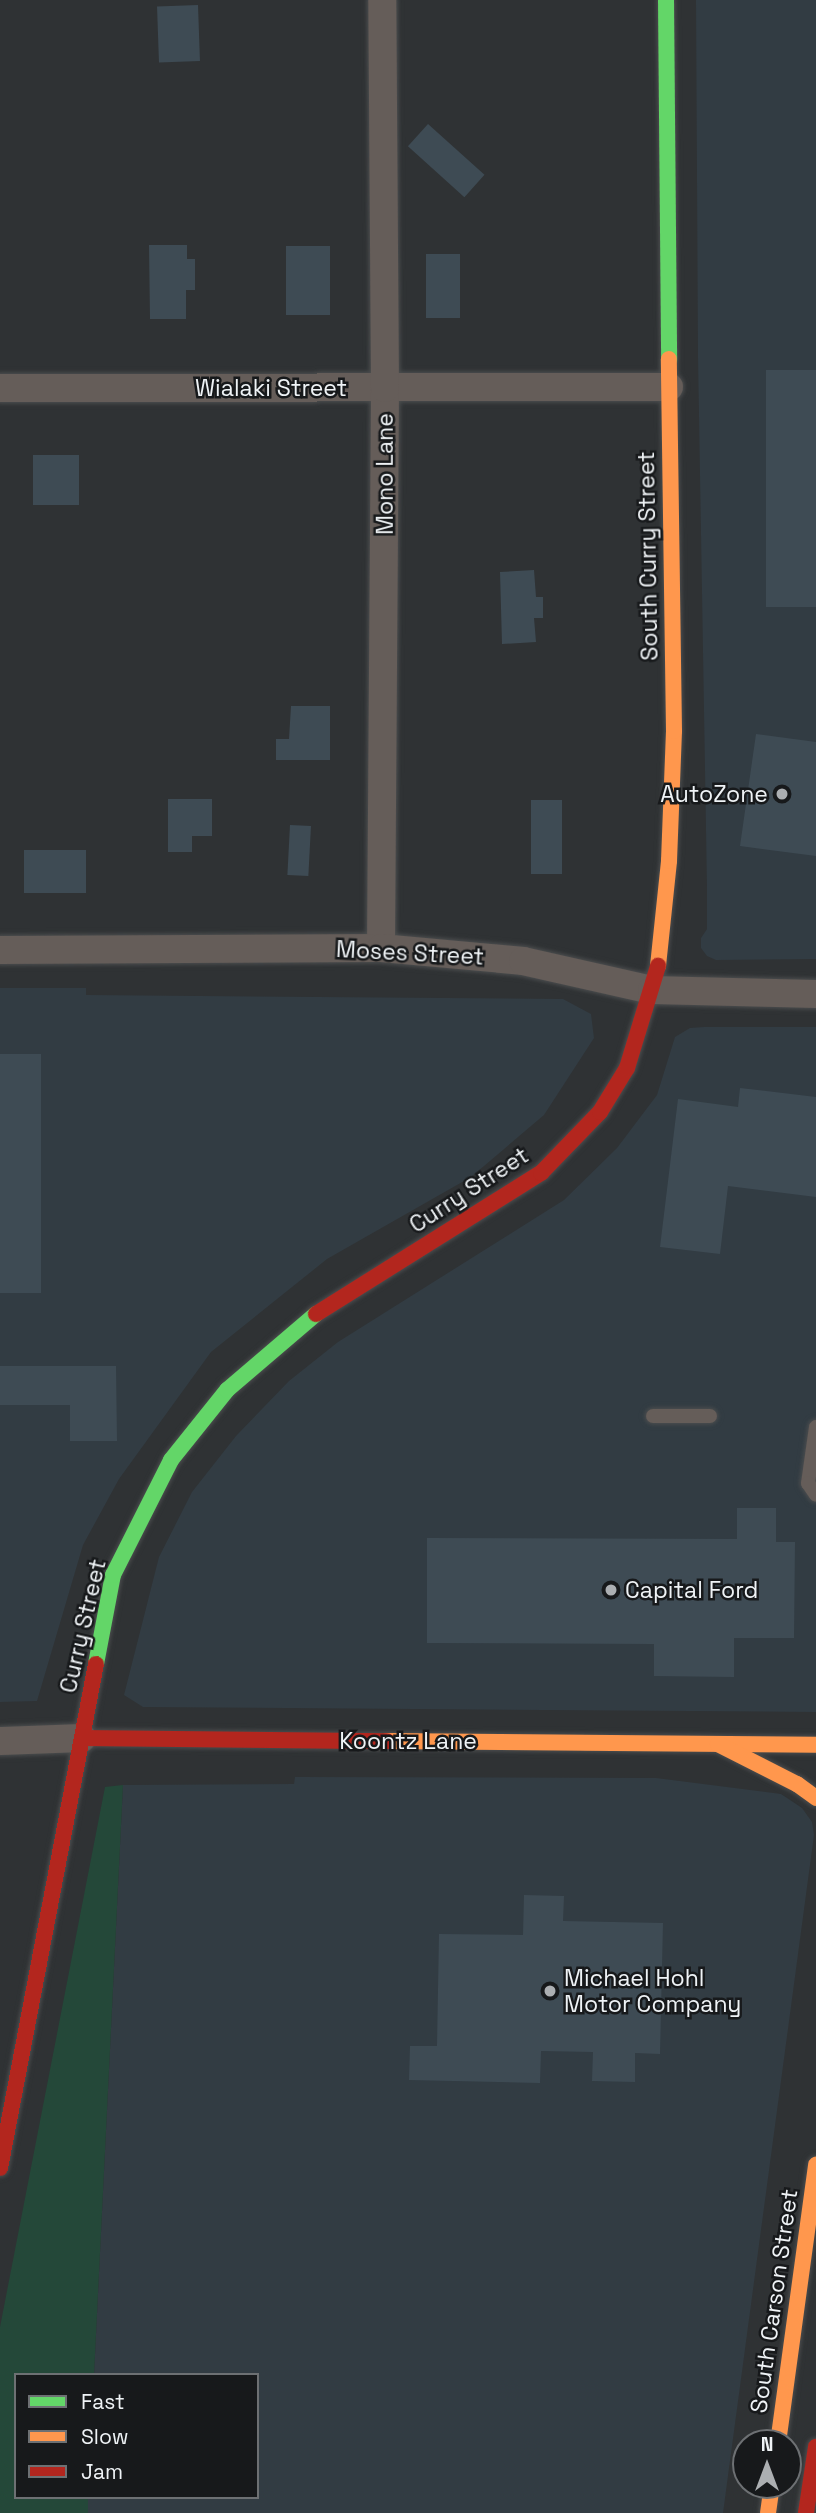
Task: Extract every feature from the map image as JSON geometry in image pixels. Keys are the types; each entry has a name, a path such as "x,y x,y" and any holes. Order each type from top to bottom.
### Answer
{"street":[{"name":"Mono Lane","path":"381,948 385,388 382,0"},
{"name":"South Curry Street","path":"607,1099 627,1068 652,990 661,953 668,874 674,732 666,0"},
{"name":"Wialaki Street","path":"0,388 669,387"},
{"name":"Moses Street","path":"0,950 381,948 523,961 652,990 816,994"},
{"name":"Curry Street","path":"0,2168 113,1575 171,1460 227,1390 268,1352 328,1305 541,1173 600,1112 607,1099"},
{"name":"Koontz Lane","path":"0,1741 82,1738 816,1745"},
{"path":"718,1744 797,1784 816,1798"},
{"name":"South Carson Street","path":"780,2429 816,2165"},
{"path":"806,2513 816,2452"}],"lane":[{"path":"653,1416 710,1416"},
{"path":"816,1427 808,1483 816,1495"}],"shaded area":[{"path":"696,0 816,0 816,959 716,960 707,956 701,948 701,938 707,929 707,888 698,356"},
{"path":"0,988 86,988 86,995 563,999 591,1014 594,1038 544,1115 471,1177 327,1259 211,1352 119,1479 83,1545 37,1701 0,1702"},
{"name":"Capital Ford","path":"816,1027 816,1712 143,1707 124,1695 159,1557 192,1492 236,1436 289,1381 338,1342 564,1200 617,1148 657,1095 675,1037 690,1028"},
{"path":"295,1777 656,1778 781,1794 802,1808 812,1822 814,1835 734,2429 732,2429 723,2513 88,2513 88,2499 259,2499 259,2373 94,2373 123,1785 294,1784"}],"green space":[{"path":"123,1785 94,2373 14,2373 14,2499 88,2499 88,2513 0,2513 0,2327 105,1787"}],"building":[{"path":"198,5 200,61 159,62 157,6"},
{"path":"428,124 484,175 464,197 408,146"},
{"path":"149,245 187,245 187,259 195,259 195,290 186,290 186,319 150,319"},
{"path":"286,246 330,246 330,315 286,315"},
{"path":"426,254 460,254 460,318 426,318"},
{"path":"766,370 816,370 816,607 766,607"},
{"path":"33,455 79,455 79,505 33,505"},
{"path":"534,570 536,597 543,597 543,618 534,618 536,642 502,644 500,572"},
{"path":"291,706 330,706 330,760 276,760 276,739 289,739"},
{"name":"AutoZone","path":"756,734 816,742 816,856 740,846"},
{"path":"168,799 212,799 212,836 192,836 192,852 168,852"},
{"path":"531,800 562,800 562,874 531,874"},
{"path":"290,825 311,826 308,876 287,875"},
{"path":"24,850 86,850 86,893 24,893"},
{"path":"0,1054 41,1054 41,1293 0,1293"},
{"path":"740,1088 816,1097 816,1197 728,1186 720,1254 660,1247 678,1099 738,1107"},
{"path":"0,1366 116,1366 117,1441 70,1441 70,1405 0,1405"},
{"name":"Capital Ford","path":"737,1508 776,1508 776,1542 795,1542 794,1638 734,1638 734,1677 654,1676 654,1644 427,1643 427,1538 737,1539"},
{"name":"Michael Hohl Motor Company","path":"524,1895 564,1896 563,1921 663,1923 660,2054 635,2053 635,2082 592,2081 593,2052 541,2051 540,2083 409,2080 410,2046 437,2046 439,1934 523,1935"}],"traffic: fast":[{"path":"666,0 669,359"},
{"path":"96,1664 113,1575 171,1460 227,1390 316,1314"}],"traffic: slow":[{"path":"658,966 669,861 674,731 669,359"},
{"path":"387,1741 816,1745"},
{"path":"718,1744 797,1784 816,1798"},
{"path":"780,2429 816,2165"},
{"path":"768,2513 770,2499"}],"traffic: jam":[{"path":"316,1314 541,1173 600,1112 627,1068 658,966"},
{"path":"0,2168 96,1664"},
{"path":"82,1738 387,1741"},
{"path":"806,2513 816,2447"}],"place":[{"name":"AutoZone","path":"782,794"},
{"name":"Capital Ford","path":"611,1590"},
{"name":"Michael Hohl Motor Company","path":"550,1991"}]}
